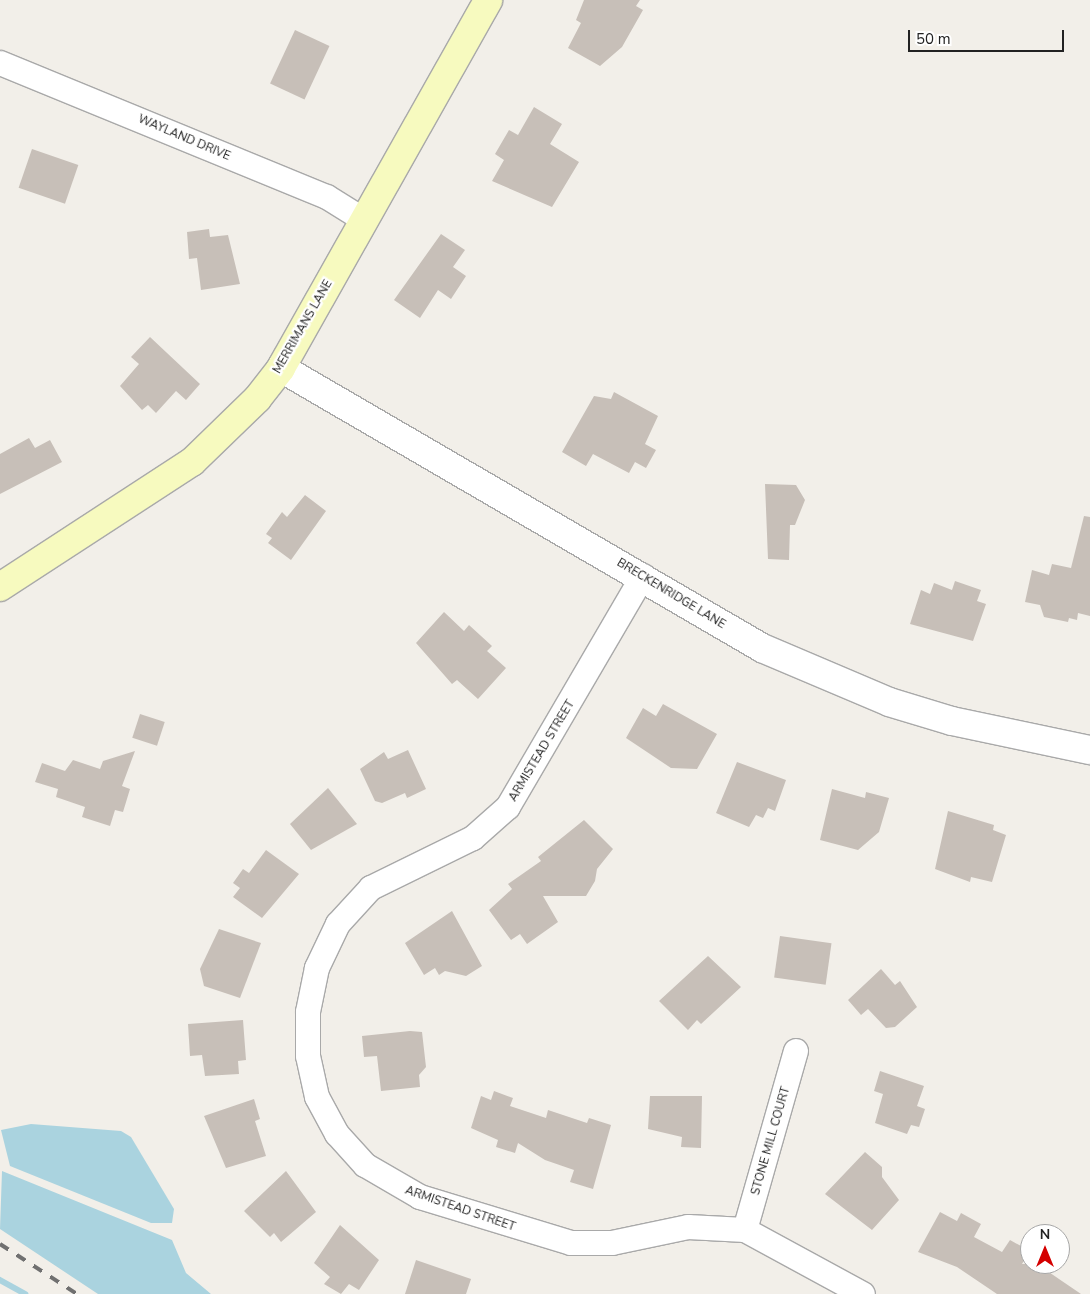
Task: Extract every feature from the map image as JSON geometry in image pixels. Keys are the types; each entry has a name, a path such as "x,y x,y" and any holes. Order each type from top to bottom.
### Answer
{"main road":[{"name":"MERRIMANS LANE","path":"0,587 192,462 221,438 280,368 488,0"}],"street":[{"name":"WAYLAND DRIVE","path":"0,63 327,197 364,220"},
{"name":"BRECKENRIDGE LANE","path":"280,368 643,576 762,648 848,686 952,721 1090,750"},
{"name":"ARMISTEAD STREET","path":"643,576 508,807 473,838 371,888 338,924 326,946 311,990 308,1056 317,1097 337,1134 380,1177 420,1197 571,1242 612,1242 688,1226 745,1230 863,1294"},
{"name":"STONE MILL COURT","path":"745,1230 796,1052"}],"water":[{"path":"31,1124 121,1131 131,1137 174,1209 172,1223 151,1223 10,1166 1,1130"},
{"path":"2,1171 172,1240 186,1273 211,1294 98,1294 0,1229"}],"building":[{"path":"584,0 640,0 636,6 643,10 622,47 600,66 568,48 581,23 576,20"},
{"path":"295,30 329,46 305,100 270,83"},
{"path":"534,107 562,124 550,144 579,162 552,207 492,181 504,160 495,154 509,130 518,135"},
{"path":"32,149 78,165 65,204 19,188"},
{"path":"209,229 210,237 228,235 240,284 201,290 197,258 189,259 187,232"},
{"path":"441,234 465,250 453,267 466,276 451,299 438,290 420,318 394,300"},
{"path":"150,337 200,384 186,400 176,391 156,413 148,405 142,410 120,386 139,364 131,357"},
{"path":"614,392 658,416 645,444 656,450 646,468 635,462 629,473 593,454 586,466 562,452 594,396 611,399"},
{"path":"29,438 35,448 50,440 62,462 0,494 0,454"},
{"path":"765,484 796,485 805,500 795,525 790,525 789,560 768,559"},
{"path":"305,495 326,511 291,560 268,543 272,538 266,534 282,512 287,517"},
{"path":"1084,516 1090,517 1090,616 1078,613 1077,620 1069,618 1068,622 1044,617 1040,605 1025,602 1032,570 1049,575 1052,564 1071,568"},
{"path":"955,581 981,590 977,601 986,604 973,641 910,624 921,590 930,594 934,583 952,590"},
{"path":"444,612 464,631 469,625 492,646 487,651 506,668 478,699 457,680 452,684 416,643"},
{"path":"663,704 717,734 697,769 671,768 626,738 643,708 656,716"},
{"path":"140,714 165,722 157,746 132,738"},
{"path":"408,750 426,789 407,798 405,793 382,803 375,801 360,769 384,752 388,759"},
{"path":"135,751 122,786 130,789 123,812 115,810 110,826 82,817 85,807 56,797 58,789 35,782 42,763 65,771 73,760 100,769 103,761"},
{"path":"737,762 786,780 775,811 768,808 763,818 756,815 749,827 716,813"},
{"path":"328,788 357,824 311,850 290,824"},
{"path":"832,789 865,798 866,792 889,798 879,832 858,850 820,840"},
{"path":"948,811 994,825 993,830 1006,835 992,882 971,877 970,882 935,869"},
{"path":"584,820 613,849 597,869 595,881 586,896 543,896 558,922 527,944 520,934 511,940 489,910 512,889 508,884 541,861 538,857"},
{"path":"266,850 299,874 262,918 233,897 240,888 233,883 243,869 249,873"},
{"path":"452,911 482,966 466,976 445,971 439,975 435,968 424,975 405,943"},
{"path":"219,929 261,943 240,998 204,986 200,969"},
{"path":"780,936 831,943 826,985 774,978"},
{"path":"708,956 741,987 701,1024 697,1020 688,1030 659,1001"},
{"path":"881,969 895,985 900,981 917,1007 895,1027 886,1028 868,1009 861,1015 848,1000"},
{"path":"243,1020 246,1060 238,1061 239,1074 205,1076 202,1055 190,1056 188,1024"},
{"path":"410,1031 422,1032 426,1067 419,1075 420,1087 381,1091 377,1056 364,1057 362,1036"},
{"path":"880,1071 924,1086 917,1106 925,1109 919,1127 911,1125 907,1134 875,1123 883,1094 874,1091"},
{"path":"494,1091 513,1098 510,1106 546,1118 548,1110 587,1123 589,1118 611,1125 593,1189 570,1182 574,1170 545,1160 518,1143 515,1153 496,1147 498,1140 471,1128 481,1096 491,1100"},
{"path":"650,1096 702,1096 701,1148 681,1147 682,1137 648,1129"},
{"path":"254,1099 260,1119 255,1121 266,1156 226,1168 204,1116"},
{"path":"865,1152 882,1167 882,1177 899,1200 872,1230 825,1194"},
{"path":"286,1171 316,1212 281,1242 274,1233 270,1237 244,1211"},
{"path":"940,1212 957,1221 961,1213 981,1224 974,1237 1002,1252 1010,1240 1020,1246 1020,1274 1052,1274 1081,1294 997,1294 957,1267 918,1252"},
{"path":"340,1225 379,1260 359,1290 349,1284 341,1294 324,1284 330,1277 314,1263"},
{"path":"416,1260 471,1279 466,1294 405,1294"}],"waterway":[{"path":"0,1280 25,1294"}],"railway":[{"path":"0,1244 77,1294"}]}
